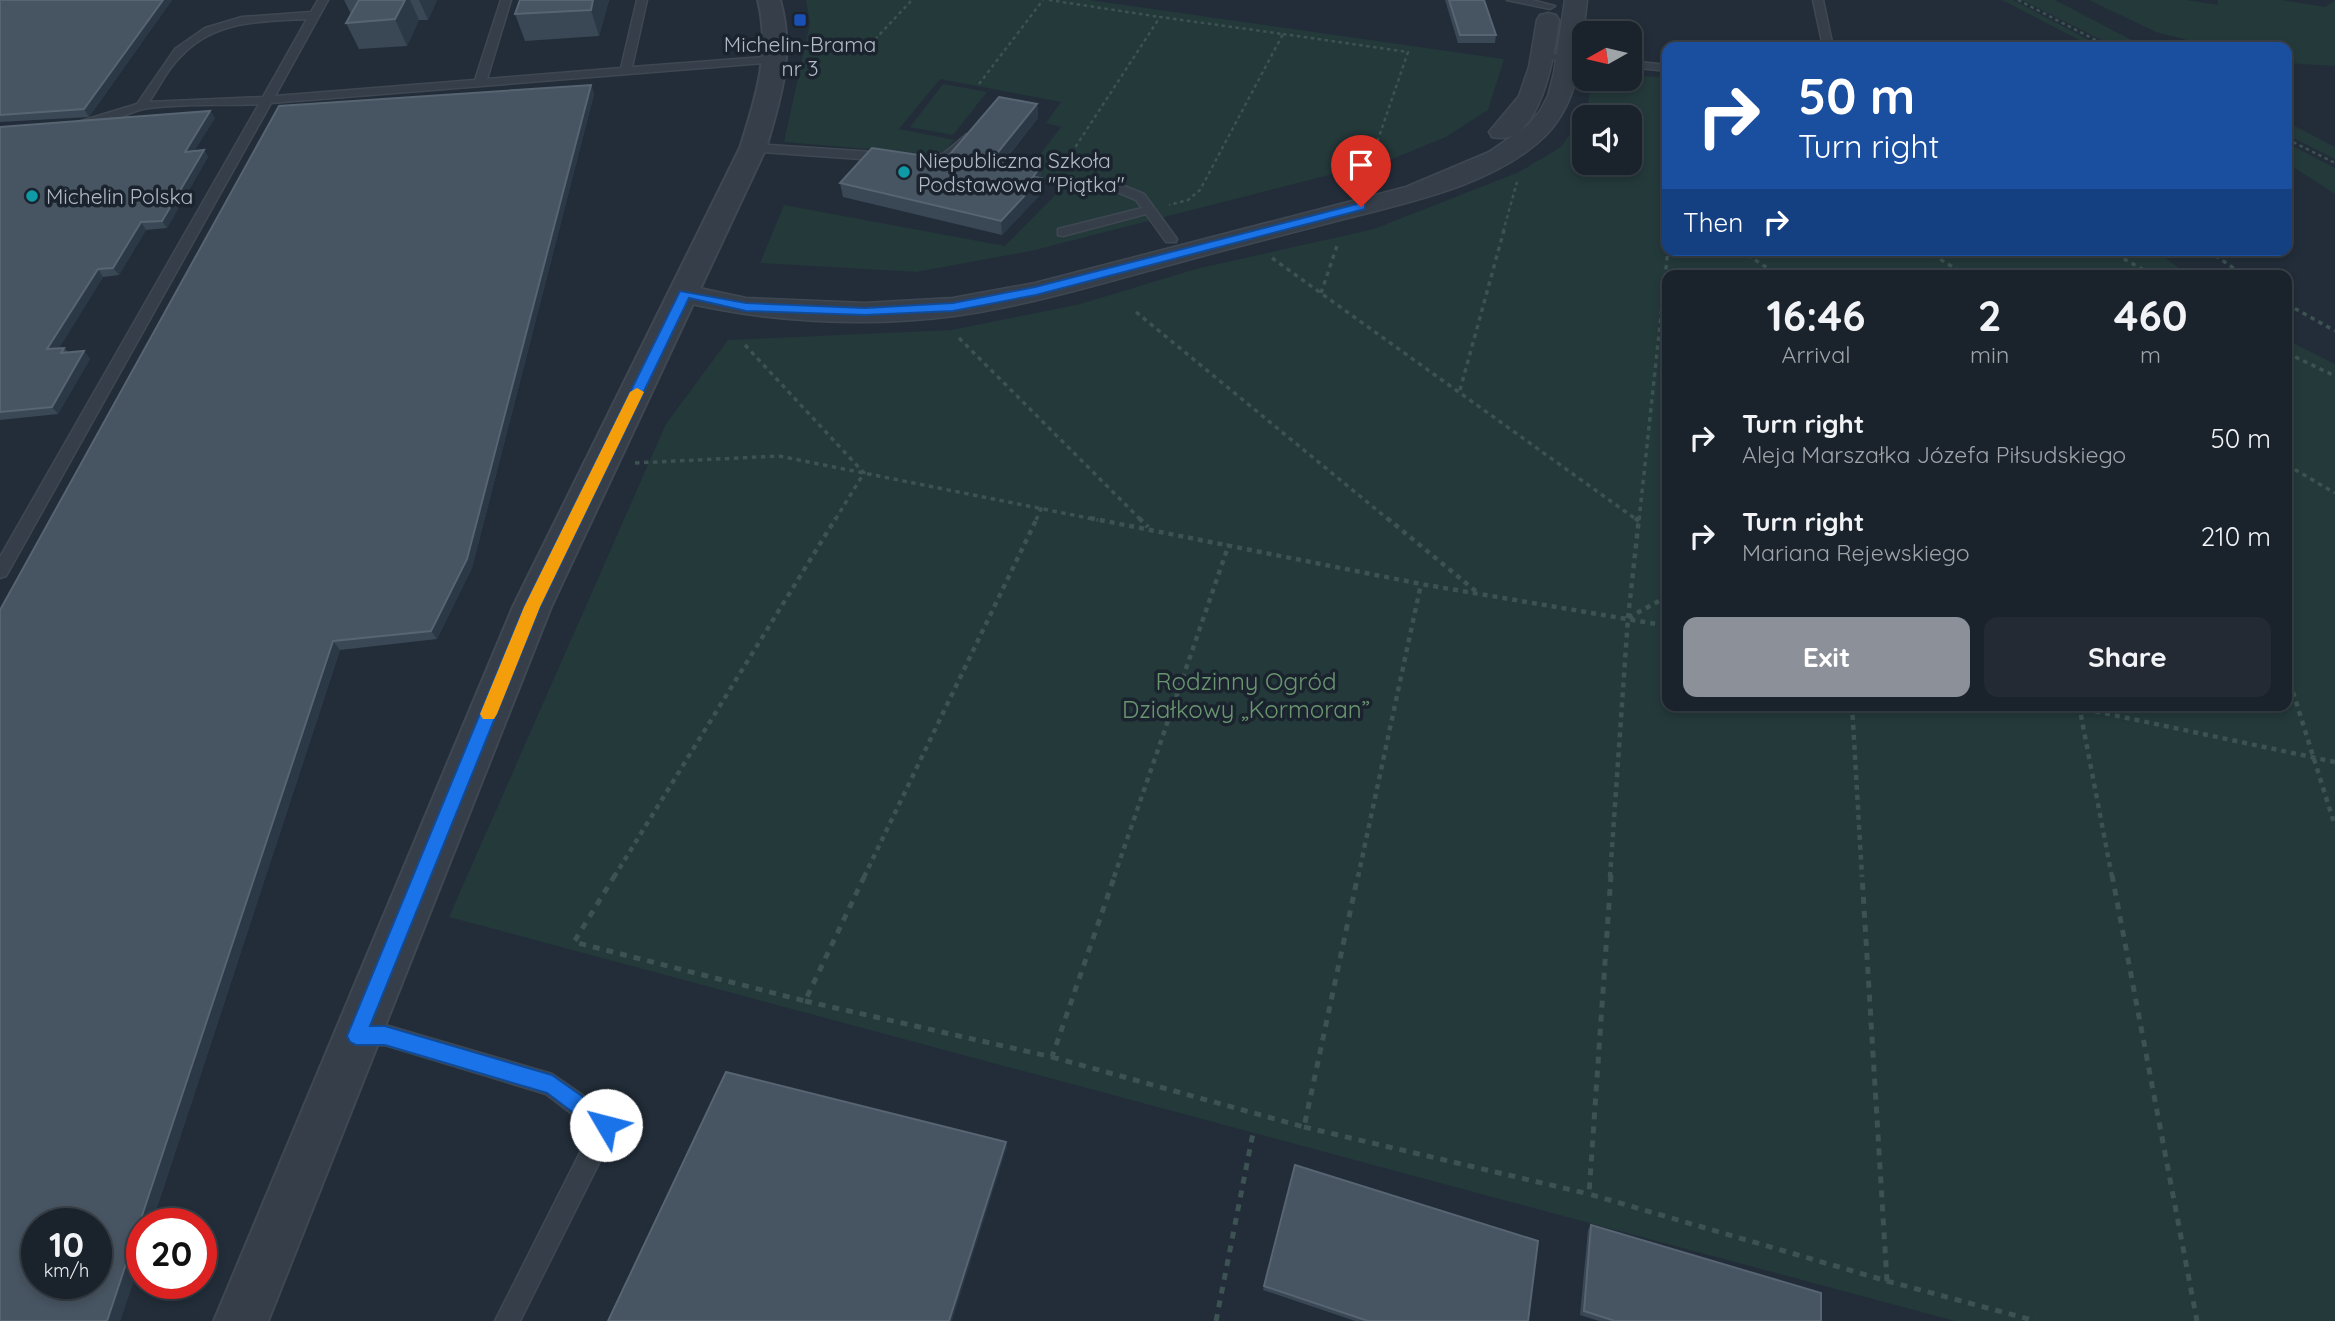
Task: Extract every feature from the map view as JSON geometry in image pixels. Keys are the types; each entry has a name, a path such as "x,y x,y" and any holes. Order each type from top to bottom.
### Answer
{"street":[{"path":"241,1321 532,607 753,148 771,90 776,59 774,15 769,0"},
{"path":"685,294 746,307 865,312 953,307 1036,291 1415,193 1455,179 1503,156 1530,136 1549,115 1560,98 1576,0"},
{"path":"1551,3 1565,58"},
{"path":"685,294 756,288 862,294 968,287 1381,186 1436,169 1481,147 1511,125 1565,58"}],"lane":[{"path":"0,572 323,0"},
{"path":"480,82 506,0"},
{"path":"626,70 642,0"},
{"path":"1512,0 1551,3"},
{"path":"1818,0 1827,42"},
{"path":"141,106 179,52 205,32 241,20 314,15"},
{"path":"67,124 94,122 141,106 266,100 776,59"},
{"path":"1642,65 1662,67"},
{"path":"912,159 926,161 947,157 967,138"},
{"path":"753,148 843,152 898,158"},
{"path":"1119,188 1140,197 1171,239"},
{"path":"1063,232 1148,210"},
{"path":"356,1036 385,1035 552,1085 606,1125 508,1321"}],"path":[{"path":"831,44 865,50 912,0"},
{"path":"979,84 1043,0"},
{"path":"1049,0 1408,51 1370,163"},
{"path":"2018,0 2099,42"},
{"path":"1119,188 1065,176 1063,166 1160,17"},
{"path":"1148,210 1188,200 1200,190 1283,34"},
{"path":"2292,142 2335,163"},
{"path":"1460,390 1517,182"},
{"path":"1321,293 1338,243"},
{"path":"1749,256 1770,270"},
{"path":"1935,256 1958,270"},
{"path":"2119,256 2144,270"},
{"path":"2217,256 2237,270"},
{"path":"1272,258 1460,390 1639,522"},
{"path":"1590,1194 1628,618 1662,306"},
{"path":"2292,306 2335,331"},
{"path":"1136,312 1479,593"},
{"path":"959,338 1148,528"},
{"path":"745,345 864,473"},
{"path":"2292,355 2335,376"},
{"path":"602,465 779,456 1421,584 1662,625"},
{"path":"2292,468 2335,493"},
{"path":"864,473 574,942 805,1001 1052,1057 1304,1127 1590,1194 1887,1281 2036,1321"},
{"path":"805,1001 1042,507"},
{"path":"1052,1057 1229,544"},
{"path":"1304,1127 1421,584"},
{"path":"1628,618 1662,599"},
{"path":"2292,690 2335,826"},
{"path":"1852,711 1887,1281"},
{"path":"2080,711 2197,1321"},
{"path":"2098,711 2335,762"},
{"path":"1216,1321 1253,1133"}],"green space":[{"path":"806,0 1090,0 1504,59 1488,110 1446,137 1392,159 1031,251 916,272 760,263 784,205 1005,246 1066,184 1033,176 1028,170 1061,127 1046,123 1061,102 940,79 899,129 954,140 941,155 784,142 810,23"},
{"path":"2002,0 2013,0 2093,42 2083,42"},
{"path":"2022,0 2055,0 2135,42 2105,42"},
{"path":"2089,0 2187,0 2218,5 2218,0 2281,0 2325,7 2335,0 2335,66 2292,63 2292,42 2195,42 2156,32"},
{"name":"Rodzinny Ogród Działkowy „Kormoran”","path":"1642,76 1662,78 1662,256 2163,256 2181,270 1662,270 1662,711 2292,711 2292,342 2335,364 2335,1321 1955,1321 449,917 666,424 728,340 952,330 1080,304 1196,269 1374,229 1519,172 1561,147 1572,131 1572,175 1642,175 1642,105 1588,105 1590,91 1642,91"},
{"path":"943,84 987,92 953,135 910,127"},
{"path":"2292,125 2335,147 2335,159 2292,138"},
{"path":"2292,146 2335,168 2335,194 2292,166"}],"building":[{"path":"0,0 163,0 84,109 0,115"},
{"path":"359,0 405,0 395,19 346,23"},
{"path":"520,0 593,0 591,10 515,14"},
{"path":"1449,0 1484,0 1496,35 1460,35"},
{"path":"591,85 467,559 431,631 333,641 145,1208 126,1208 126,1264 107,1321 0,1321 0,610 279,106"},
{"name":"Niepubliczna Szkoła Podstawowa \"Piątka\"","path":"999,97 1037,104 994,157 1040,167 1033,177 1041,178 1001,221 840,183 872,148 946,159"},
{"path":"210,111 185,152 204,150 162,221 141,222 113,268 98,269 47,349 64,348 61,353 84,351 52,407 0,412 0,127"},
{"path":"726,1072 1006,1142 949,1321 608,1321"},
{"path":"1295,1165 1538,1241 1528,1321 1368,1321 1264,1286"},
{"path":"1591,1225 1821,1293 1821,1321 1615,1321 1584,1311"}],"slow traffic":[{"path":"488,714 532,607 637,392"}],"place":[{"name":"Michelin-Brama nr 3","path":"800,20"},
{"name":"Niepubliczna Szkoła Podstawowa \"Piątka\"","path":"904,172"},
{"name":"Michelin Polska","path":"32,196"}],"route":[{"path":"606,1125 552,1085 385,1035 356,1036 532,607 685,294 746,307 865,312 953,307 1036,291 1361,207"}]}
